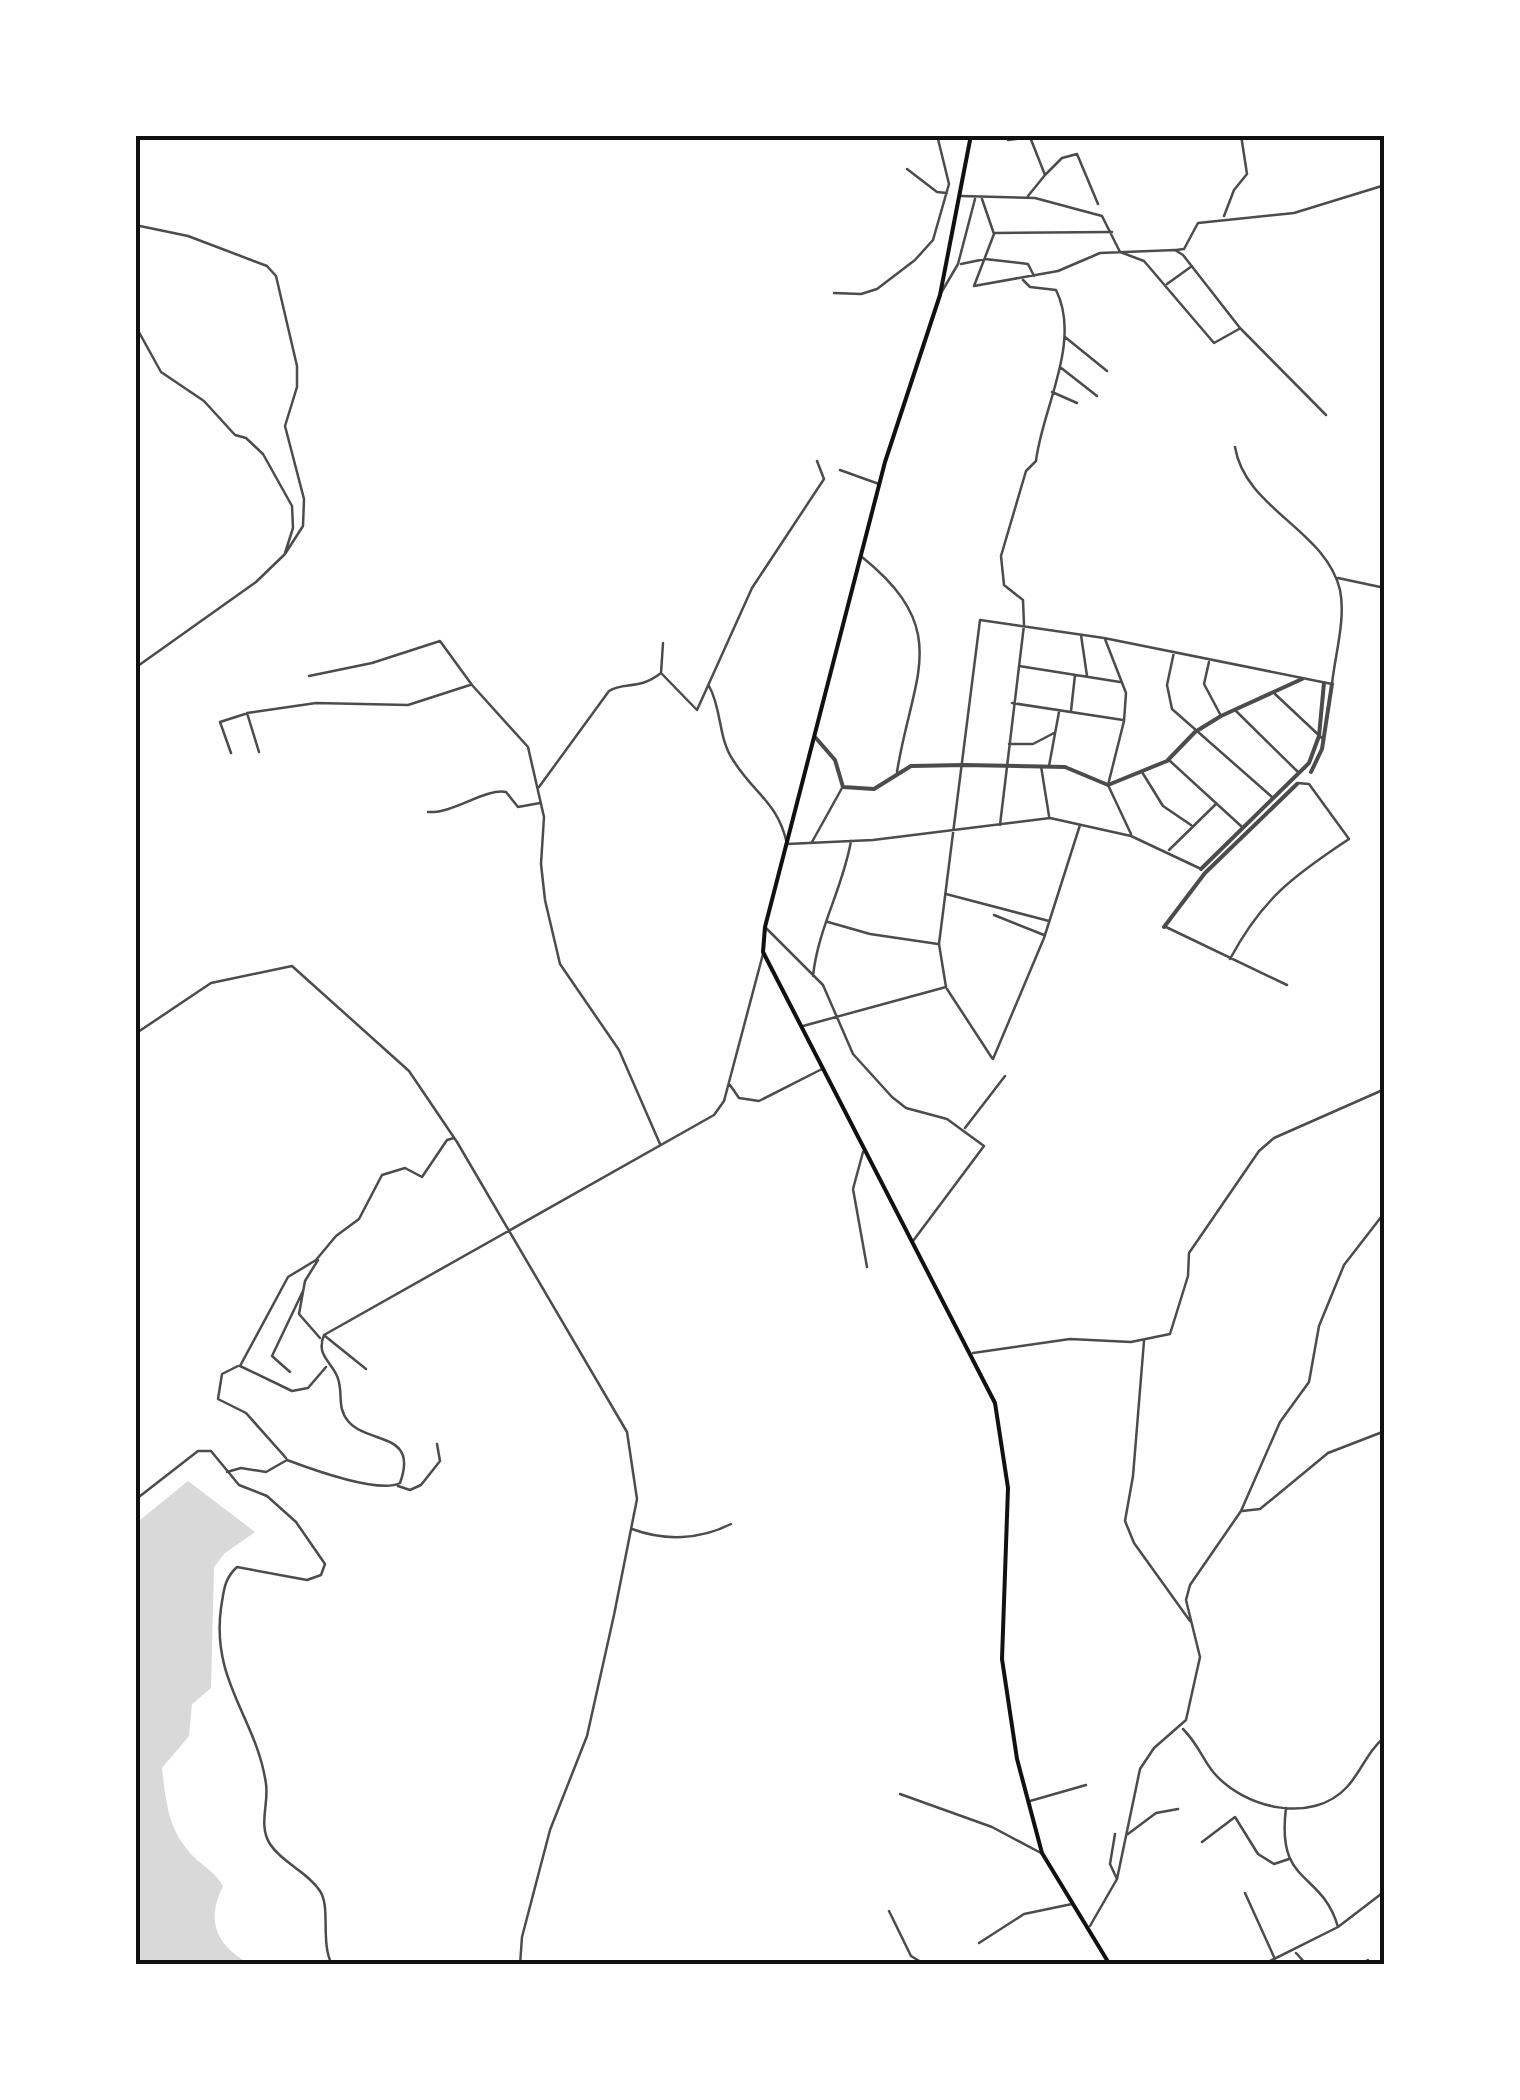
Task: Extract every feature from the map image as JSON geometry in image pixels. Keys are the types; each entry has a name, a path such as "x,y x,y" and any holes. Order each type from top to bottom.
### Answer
{"main road":[{"path":"972,135 940,294 860,556 765,927 763,952 996,1403 1006,1453 1004,1694 1042,1853 1110,1965"}],"street":[{"path":"834,293 860,294 876,289 915,260 934,240 948,192 937,135"},
{"path":"1224,218 1234,190 1248,174 1241,135"},
{"path":"1008,140 1030,137 1046,174"},
{"path":"1028,198 1062,158 1077,154 1098,204"},
{"path":"906,168 938,192 948,192"},
{"path":"982,199 994,234 974,286 1035,278 1100,252 1184,249 1191,228 1198,223 1294,213 1385,185"},
{"path":"960,196 1028,198 1102,216 1120,252 1144,261 1214,342 1240,328"},
{"path":"940,294 958,264 975,199"},
{"path":"135,225 188,236 268,266 276,276 297,366 286,442 301,484 305,514 303,526 285,554 242,592 135,668"},
{"path":"994,234 1112,232"},
{"path":"1175,250 1240,328 1326,415"},
{"path":"958,264 985,259 1028,264 1035,278"},
{"path":"1166,284 1192,266"},
{"path":"1000,826 1004,767 1024,625 1023,600 1004,585 1001,556 1026,471 1036,461 1064,336 1064,311 1056,290 1030,286 1024,280"},
{"path":"135,326 161,372 204,401 235,435 246,438 263,454 292,506 292,528 285,554"},
{"path":"1064,336 1107,370"},
{"path":"1058,366 1097,396"},
{"path":"1051,391 1077,403"},
{"path":"1234,447 1240,472 1336,578 1341,611 1332,684 1311,772"},
{"path":"661,673 697,710 752,588 788,528 816,497 824,476 816,461"},
{"path":"840,470 880,485"},
{"path":"860,556 919,624 922,659 897,772"},
{"path":"1336,578 1385,588"},
{"path":"1080,823 1045,935 993,1059 946,987 939,944 980,620 1174,650 1332,684"},
{"path":"1081,634 1087,676"},
{"path":"1104,638 1123,682 1124,720 1108,785"},
{"path":"308,676 372,663 440,640 472,685 528,746 541,802 540,864 560,964 619,1050 660,1146"},
{"path":"538,788 609,691 615,686 646,685 661,673 663,643"},
{"path":"1174,650 1168,704 1274,800"},
{"path":"1210,659 1204,684 1221,716"},
{"path":"1018,666 1123,682"},
{"path":"1070,712 1075,675"},
{"path":"1108,785 1169,760 1195,732 1221,716 1302,679"},
{"path":"1287,985 1164,926 1203,871 1312,758 1321,738 1324,683"},
{"path":"231,753 220,722 246,713 316,703 408,705 472,685"},
{"path":"709,686 733,760 781,817 787,844 955,832 1050,818 1131,836 1203,871"},
{"path":"1274,693 1321,738"},
{"path":"1012,704 1124,720"},
{"path":"1234,709 1300,773"},
{"path":"1049,766 1060,710"},
{"path":"246,713 259,752"},
{"path":"1007,744 1033,744 1055,732"},
{"path":"811,842 843,787 835,760 813,735"},
{"path":"1169,760 1244,829"},
{"path":"843,787 874,789 911,766 1070,768 1108,785 1131,826 1131,836"},
{"path":"1041,766 1050,818"},
{"path":"1142,772 1163,806 1191,825"},
{"path":"1230,959 1251,919 1274,893 1349,839 1309,784 1296,784 1274,800"},
{"path":"428,812 472,803 495,790 506,792 518,807 541,802"},
{"path":"1168,851 1216,804"},
{"path":"781,817 794,816"},
{"path":"813,977 825,921 839,890 851,841"},
{"path":"946,894 1050,921"},
{"path":"994,915 1045,935"},
{"path":"825,921 870,934 939,944"},
{"path":"765,927 826,990 853,1054 898,1103 964,1130 984,1146 912,1242"},
{"path":"323,1337 508,1228 714,1115 724,1101 763,952"},
{"path":"135,1034 211,983 292,966 408,1071 454,1138 627,1432 637,1499 587,1736 550,1830 522,1937 520,1965"},
{"path":"802,1027 946,987"},
{"path":"729,1084 739,1098 755,1102 823,1068"},
{"path":"964,1130 1005,1076"},
{"path":"971,1353 1070,1338 1144,1341 1170,1334 1188,1276 1189,1252 1258,1151 1274,1138 1385,1089"},
{"path":"290,1372 272,1356 318,1258 336,1236 366,1212 382,1175 405,1168 422,1177 446,1140 454,1138"},
{"path":"866,1150 860,1156 853,1189 867,1267"},
{"path":"1089,1927 1117,1879 1133,1790 1144,1761 1182,1728 1199,1668 1186,1600 1190,1585 1241,1511 1280,1422 1309,1382 1319,1326 1344,1265 1385,1212"},
{"path":"318,1258 288,1278 240,1366 222,1374 218,1398 246,1413 287,1460 388,1489 398,1486 410,1490 421,1485 440,1461 437,1444"},
{"path":"303,1291 301,1320 366,1369"},
{"path":"323,1337 327,1366 339,1382 338,1396 349,1423 398,1448 404,1472 398,1486"},
{"path":"1144,1341 1133,1476 1124,1520 1142,1554 1191,1622"},
{"path":"240,1366 292,1390 308,1388 327,1366"},
{"path":"1241,1511 1260,1508 1328,1453 1385,1431"},
{"path":"135,1500 198,1451 215,1453 227,1472 296,1522 325,1564 321,1576 308,1580 238,1567 224,1584 219,1624 226,1682 267,1785 264,1827 269,1844 319,1889 324,1902 322,1932 332,1965"},
{"path":"227,1472 241,1468 266,1472 287,1460"},
{"path":"630,1529 668,1539 710,1533 731,1524"},
{"path":"1182,1728 1228,1786 1250,1803 1286,1807 1330,1801 1347,1788 1385,1737"},
{"path":"1027,1802 1086,1784"},
{"path":"900,1794 992,1827 1042,1853"},
{"path":"1286,1807 1282,1841 1289,1859 1325,1901 1338,1927"},
{"path":"1128,1834 1156,1813 1178,1809"},
{"path":"1202,1842 1235,1816 1260,1857 1274,1864 1289,1859"},
{"path":"1114,1834 1110,1864 1117,1879"},
{"path":"1262,1965 1338,1927 1385,1891"},
{"path":"1245,1893 1275,1958"},
{"path":"979,1944 1024,1914 1073,1904"},
{"path":"889,1911 911,1956 926,1965"},
{"path":"1294,1952 1308,1965"},
{"path":"1358,1965 1368,1960"}],"shaded area":[{"path":"188,1481 255,1532 225,1553 214,1567 211,1688 192,1704 189,1736 162,1768 165,1793 170,1816 185,1847 223,1886 215,1922 223,1942 252,1965 135,1965 135,1524"}]}
